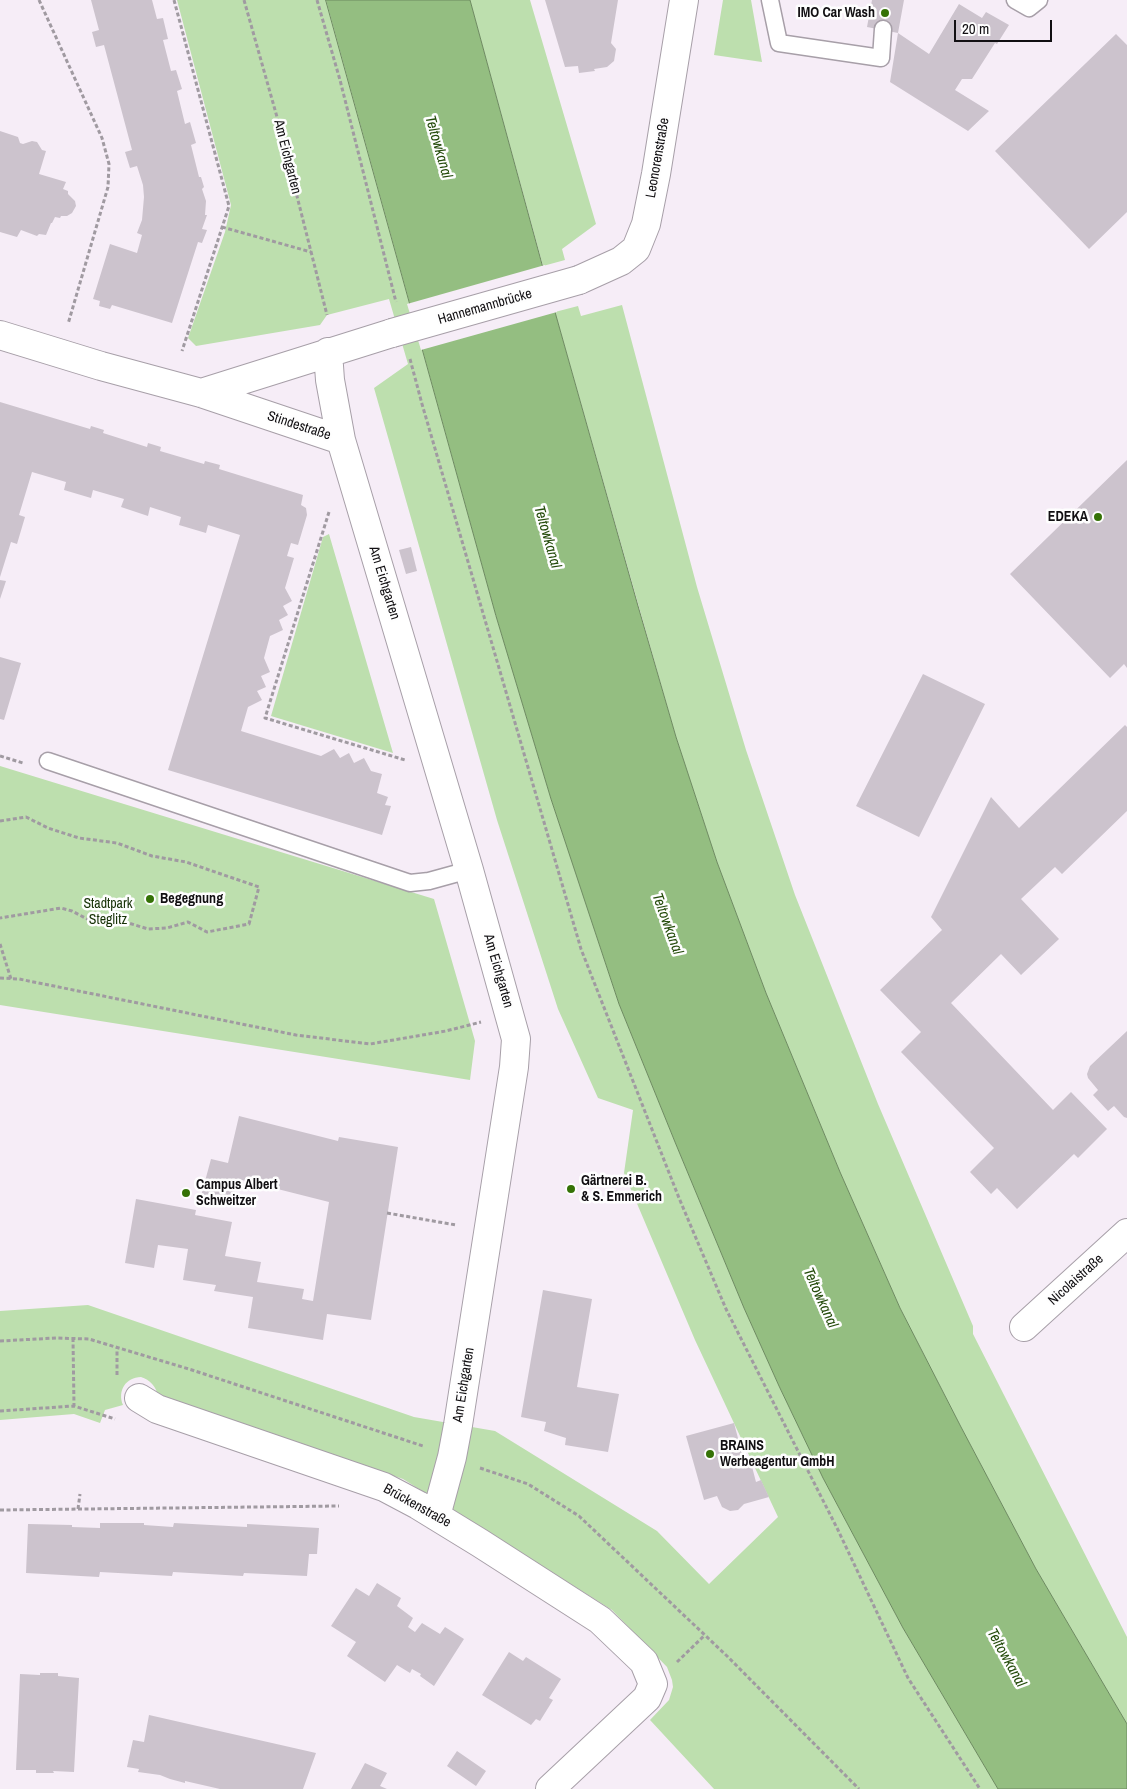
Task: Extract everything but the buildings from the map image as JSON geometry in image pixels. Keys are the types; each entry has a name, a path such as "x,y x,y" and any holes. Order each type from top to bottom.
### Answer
{"street":[{"name":"Leonorenstraße","path":"578,280 621,261 636,249 646,224 684,0"},
{"name":"Hannemannbrücke","path":"394,321 578,280"},
{"path":"201,392 328,352 394,321"},
{"name":"Stindestraße","path":"0,336 101,366 201,392 341,440 330,380 328,352"},
{"name":"Am Eichgarten","path":"341,440 469,870 516,1038 514,1066 458,1424 452,1457 436,1516"},
{"name":"Nicolaistraße","path":"1024,1327 1127,1233"},
{"name":"Brückenstraße","path":"139,1398 157,1409 384,1487 436,1516 600,1620 644,1662 653,1684"},
{"path":"550,1789 647,1698 653,1684"}],"lane":[{"path":"770,0 779,43 881,58 883,29"},
{"path":"1015,0 1029,8 1039,0"},
{"path":"48,762 410,883 429,881 469,870"}],"path":[{"path":"39,0 102,138 109,164 108,187 60,354"},
{"path":"174,0 229,206 182,351"},
{"name":"Am Eichgarten","path":"244,0 277,118 326,315"},
{"path":"317,0 342,89 394,321"},
{"path":"222,227 311,252"},
{"path":"410,357 427,424 581,948 679,1198 726,1308 838,1530 908,1678 980,1789"},
{"path":"331,504 266,718 410,762"},
{"path":"0,821 26,817 48,828 79,838 117,843 152,856 186,862 259,887 249,924 207,932 188,922 157,930 122,921 110,920 98,923 61,908 0,918"},
{"path":"0,944 11,979"},
{"path":"0,978 296,1035 370,1044 446,1031 484,1022"},
{"path":"387,1213 456,1225"},
{"path":"0,1341 56,1338 89,1339 141,1354 420,1446"},
{"path":"73,1338 74,1406"},
{"path":"0,1411 74,1406 117,1419"},
{"path":"478,1467 528,1484 579,1516 706,1635 859,1789"},
{"path":"78,1509 80,1494"},
{"path":"0,1510 345,1506"},
{"path":"653,1684 706,1635"}],"green space":[{"path":"177,0 326,0 496,616 551,799 619,1004 744,1308 823,1478 903,1628 998,1789 714,1789 650,1720 669,1700 673,1687 672,1680 667,1667 612,1610 403,1479 158,1396 152,1384 141,1377 127,1382 121,1395 123,1405 105,1410 100,1423 74,1414 0,1420 0,1311 88,1305 414,1417 495,1431 657,1531 709,1584 778,1517 695,1340 624,1173 633,1110 598,1098 558,1009 497,820 374,388 408,364 389,299 327,315 320,325 196,346 188,338 225,232 231,205"},
{"path":"470,0 530,0 596,224 562,249 565,260 543,266"},
{"path":"723,0 751,0 762,62 714,55"},
{"path":"622,305 697,587 746,750 795,895 878,1104 973,1326 973,1334 1127,1637 1127,1724 1036,1569 900,1308 840,1172 766,993 717,862 676,737 555,312 578,306 581,316"},
{"path":"329,534 393,753 271,716 323,537"},
{"name":"Stadtpark Steglitz","path":"0,766 434,899 475,1041 470,1080 0,1005"}],"water":[{"name":"Teltowkanal","path":"326,0 470,0 638,606 676,737 717,862 766,993 840,1172 900,1308 1036,1569 1127,1724 1127,1789 998,1789 903,1628 823,1478 744,1308 619,1004 551,799 496,616"}],"pier":[{"path":"545,265 557,312 421,350 407,304"}],"place":[{"name":"IMO Car Wash","path":"885,13"},
{"name":"EDEKA","path":"1098,517"},
{"name":"Begegnung","path":"150,899"},
{"name":"Gärtnerei B. & S. Emmerich","path":"571,1189"},
{"name":"Campus Albert Schweitzer","path":"186,1193"},
{"name":"BRAINS Werbeagentur GmbH","path":"710,1454"}]}
